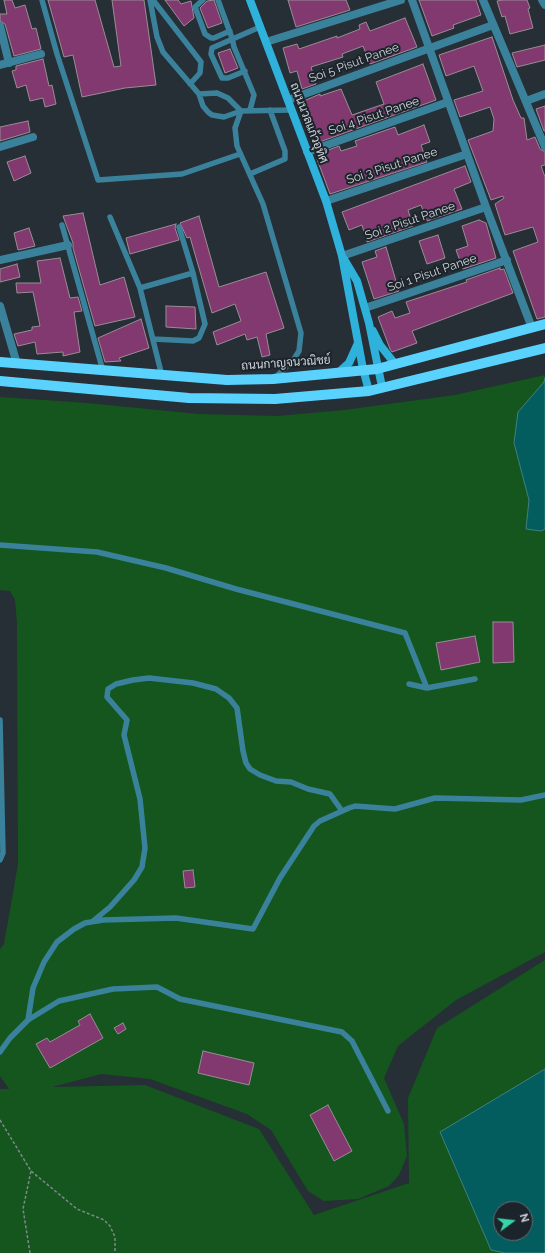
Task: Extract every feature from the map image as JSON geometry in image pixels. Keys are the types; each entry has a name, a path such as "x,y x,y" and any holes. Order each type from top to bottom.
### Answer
{"main road":[{"name":"ถนนกาญจนวณิชย์","path":"0,362 162,376 227,380 273,380 363,369 377,369 545,324"},
{"path":"0,381 189,398 275,399 369,391 545,348"}],"street":[{"name":"ถนนนวลแก้วอุทิศ","path":"250,0 326,201 342,256 363,369 369,391"},
{"path":"266,42 401,0"},
{"path":"412,0 486,208 532,328"},
{"path":"483,0 545,147"},
{"path":"542,0 545,5"},
{"name":"Soi 5 Pisut Panee","path":"288,100 493,25"},
{"path":"0,26 9,63"},
{"path":"0,65 41,54"},
{"path":"526,101 545,94"},
{"name":"Soi 4 Pisut Panee","path":"307,152 448,102"},
{"path":"0,147 34,137"},
{"name":"Soi 3 Pisut Panee","path":"326,201 467,154"},
{"name":"Soi 2 Pisut Panee","path":"342,256 486,208"},
{"path":"0,260 68,245"},
{"name":"ถนนนวลแก้วอุทิศ","path":"342,256 357,281 369,323 377,369 382,387"},
{"name":"Soi 1 Pisut Panee","path":"365,308 507,260"},
{"path":"0,306 17,364"},
{"path":"369,323 380,345 395,364"},
{"path":"339,372 349,363 358,343"}],"lane":[{"path":"42,0 57,54 98,180 182,174 240,154"},
{"path":"151,0 202,62 200,73 190,84"},
{"path":"151,0 158,37 163,52 199,94 203,106 212,115 226,117 241,111 250,110 291,110"},
{"path":"203,0 195,7 205,34 211,38 214,38 230,31"},
{"path":"218,0 230,31 234,47 254,95 250,110"},
{"path":"245,71 228,78 222,78 211,54 212,48 214,45 260,27"},
{"path":"199,94 217,93 224,95 233,101 241,111"},
{"path":"250,174 285,159 285,152 270,110"},
{"path":"241,111 234,135 240,154 263,204 301,334 299,351 294,359 273,380"},
{"path":"110,218 140,288 162,376"},
{"path":"62,225 103,372"},
{"path":"153,339 193,341 199,338 205,324 193,273 179,227"},
{"path":"140,288 193,273"},
{"path":"0,545 97,552 166,568 243,591 405,633 427,688"},
{"path":"91,922 106,911 125,891 140,871 144,855 145,841 140,799 124,735 127,719 107,697 108,689 116,684 149,678 193,683 216,689 230,698 237,708 243,751 250,769 260,775 276,781 291,782 308,789 330,794 342,811"},
{"path":"408,684 427,688 475,679"},
{"path":"0,720 3,853 0,860"},
{"path":"28,1020 33,988 48,955 66,934 78,926 91,922 176,918 253,929 280,878 314,826 342,811 355,806 394,809 435,798 522,800 545,795"},
{"path":"0,1052 10,1038 28,1020 49,1006 65,999 113,989 160,988 180,1000 342,1032 352,1041 388,1111"}],"path":[{"path":"0,1120 31,1171 77,1209 108,1223 115,1237 115,1253"},
{"path":"30,1253 23,1209 31,1171"}],"green space":[{"path":"545,375 545,952 456,1000 398,1046 384,1078 404,1124 407,1156 399,1175 389,1186 358,1199 324,1201 308,1191 271,1130 247,1114 150,1079 101,1074 52,1087 145,1085 259,1129 314,1215 409,1183 408,1098 437,1028 545,960 545,1253 0,1253 0,1089 9,1089 0,1076 0,949 4,944 18,864 17,624 15,600 10,591 0,590 0,397 87,403 198,414 277,416 344,410 455,395"}],"shaded area":[{"path":"545,378 545,529 541,531 526,529 529,500 514,443 518,412 544,382"},
{"path":"545,1069 545,1253 505,1253 491,1250 440,1132"}],"building":[{"path":"4,0 12,0 15,8 25,5 32,29 36,28 41,49 14,56 5,24 0,21 0,14 7,14"},
{"path":"48,0 95,0 114,67 121,66 112,0 144,0 156,85 125,88 82,97 73,55 64,57"},
{"path":"165,0 178,0 181,4 191,1 194,18 184,26"},
{"path":"214,0 222,23 208,28 200,8 207,1"},
{"path":"288,0 346,0 350,10 296,27"},
{"path":"419,0 476,0 481,15 453,25 454,28 432,36"},
{"path":"527,0 530,8 528,9 533,28 510,34 505,16 502,17 497,1"},
{"path":"405,18 417,47 370,64 363,46 342,54 343,57 311,67 316,84 302,89 297,71 290,73 283,48 297,44 299,49 337,36 337,38 360,29 359,25 366,22 370,31"},
{"path":"492,37 513,100 521,118 524,118 527,140 535,137 540,149 545,152 545,165 541,166 545,177 545,317 537,319 513,251 538,242 533,227 505,235 495,204 504,198 503,196 491,200 468,140 493,131 494,119 490,107 460,117 454,100 483,91 474,66 446,76 439,55"},
{"path":"545,45 545,60 517,67 512,53"},
{"path":"230,49 238,68 225,73 218,53"},
{"path":"43,59 49,86 52,85 56,104 45,107 43,98 30,101 26,85 17,88 12,71 16,70 16,66"},
{"path":"423,64 436,100 314,144 299,103 320,94 320,96 341,89 352,115 384,104 376,82"},
{"path":"545,106 545,131 544,131 536,109"},
{"path":"28,121 30,132 0,141 0,127"},
{"path":"424,125 430,142 421,145 427,162 330,194 317,159 319,158 318,154 339,146 341,151 357,146 355,141 395,127 398,135"},
{"path":"25,156 31,173 14,181 7,162"},
{"path":"465,166 471,182 454,189 462,209 427,221 421,205 408,210 413,226 367,242 362,225 349,230 342,212"},
{"path":"83,213 100,285 124,277 135,317 95,326 73,248 73,243 63,216"},
{"path":"199,216 219,287 266,272 284,328 266,334 270,355 262,357 257,337 247,340 245,334 217,345 213,332 241,321 235,304 212,313 190,237 187,238 180,223"},
{"path":"479,220 486,223 496,258 463,269 456,250 468,246 462,226"},
{"path":"176,224 175,228 179,240 130,254 126,238"},
{"path":"29,228 35,246 18,250 14,233"},
{"path":"438,235 445,258 427,264 419,241"},
{"path":"386,247 399,291 374,299 362,262 377,257 375,251"},
{"path":"60,258 70,298 78,297 82,311 74,312 80,352 63,356 63,352 37,354 35,342 18,346 14,334 32,330 32,327 40,326 33,292 17,293 16,283 41,283 37,261"},
{"path":"17,264 20,277 0,282 0,269"},
{"path":"500,268 500,270 504,269 513,293 412,331 417,343 392,352 378,317 392,311 395,318 410,313 406,302 467,282 466,280"},
{"path":"166,306 195,307 196,329 166,327"},
{"path":"141,319 149,348 119,358 121,361 105,362 98,338"},
{"path":"493,622 513,622 514,662 493,663"},
{"path":"475,636 480,662 441,670 436,643"},
{"path":"193,870 195,887 185,888 183,871"},
{"path":"90,1014 103,1038 50,1068 36,1044 47,1038 50,1042 80,1025 78,1021"},
{"path":"123,1023 126,1029 118,1034 114,1028"},
{"path":"203,1051 254,1063 249,1085 198,1073"},
{"path":"328,1105 352,1151 334,1161 310,1115"}]}
